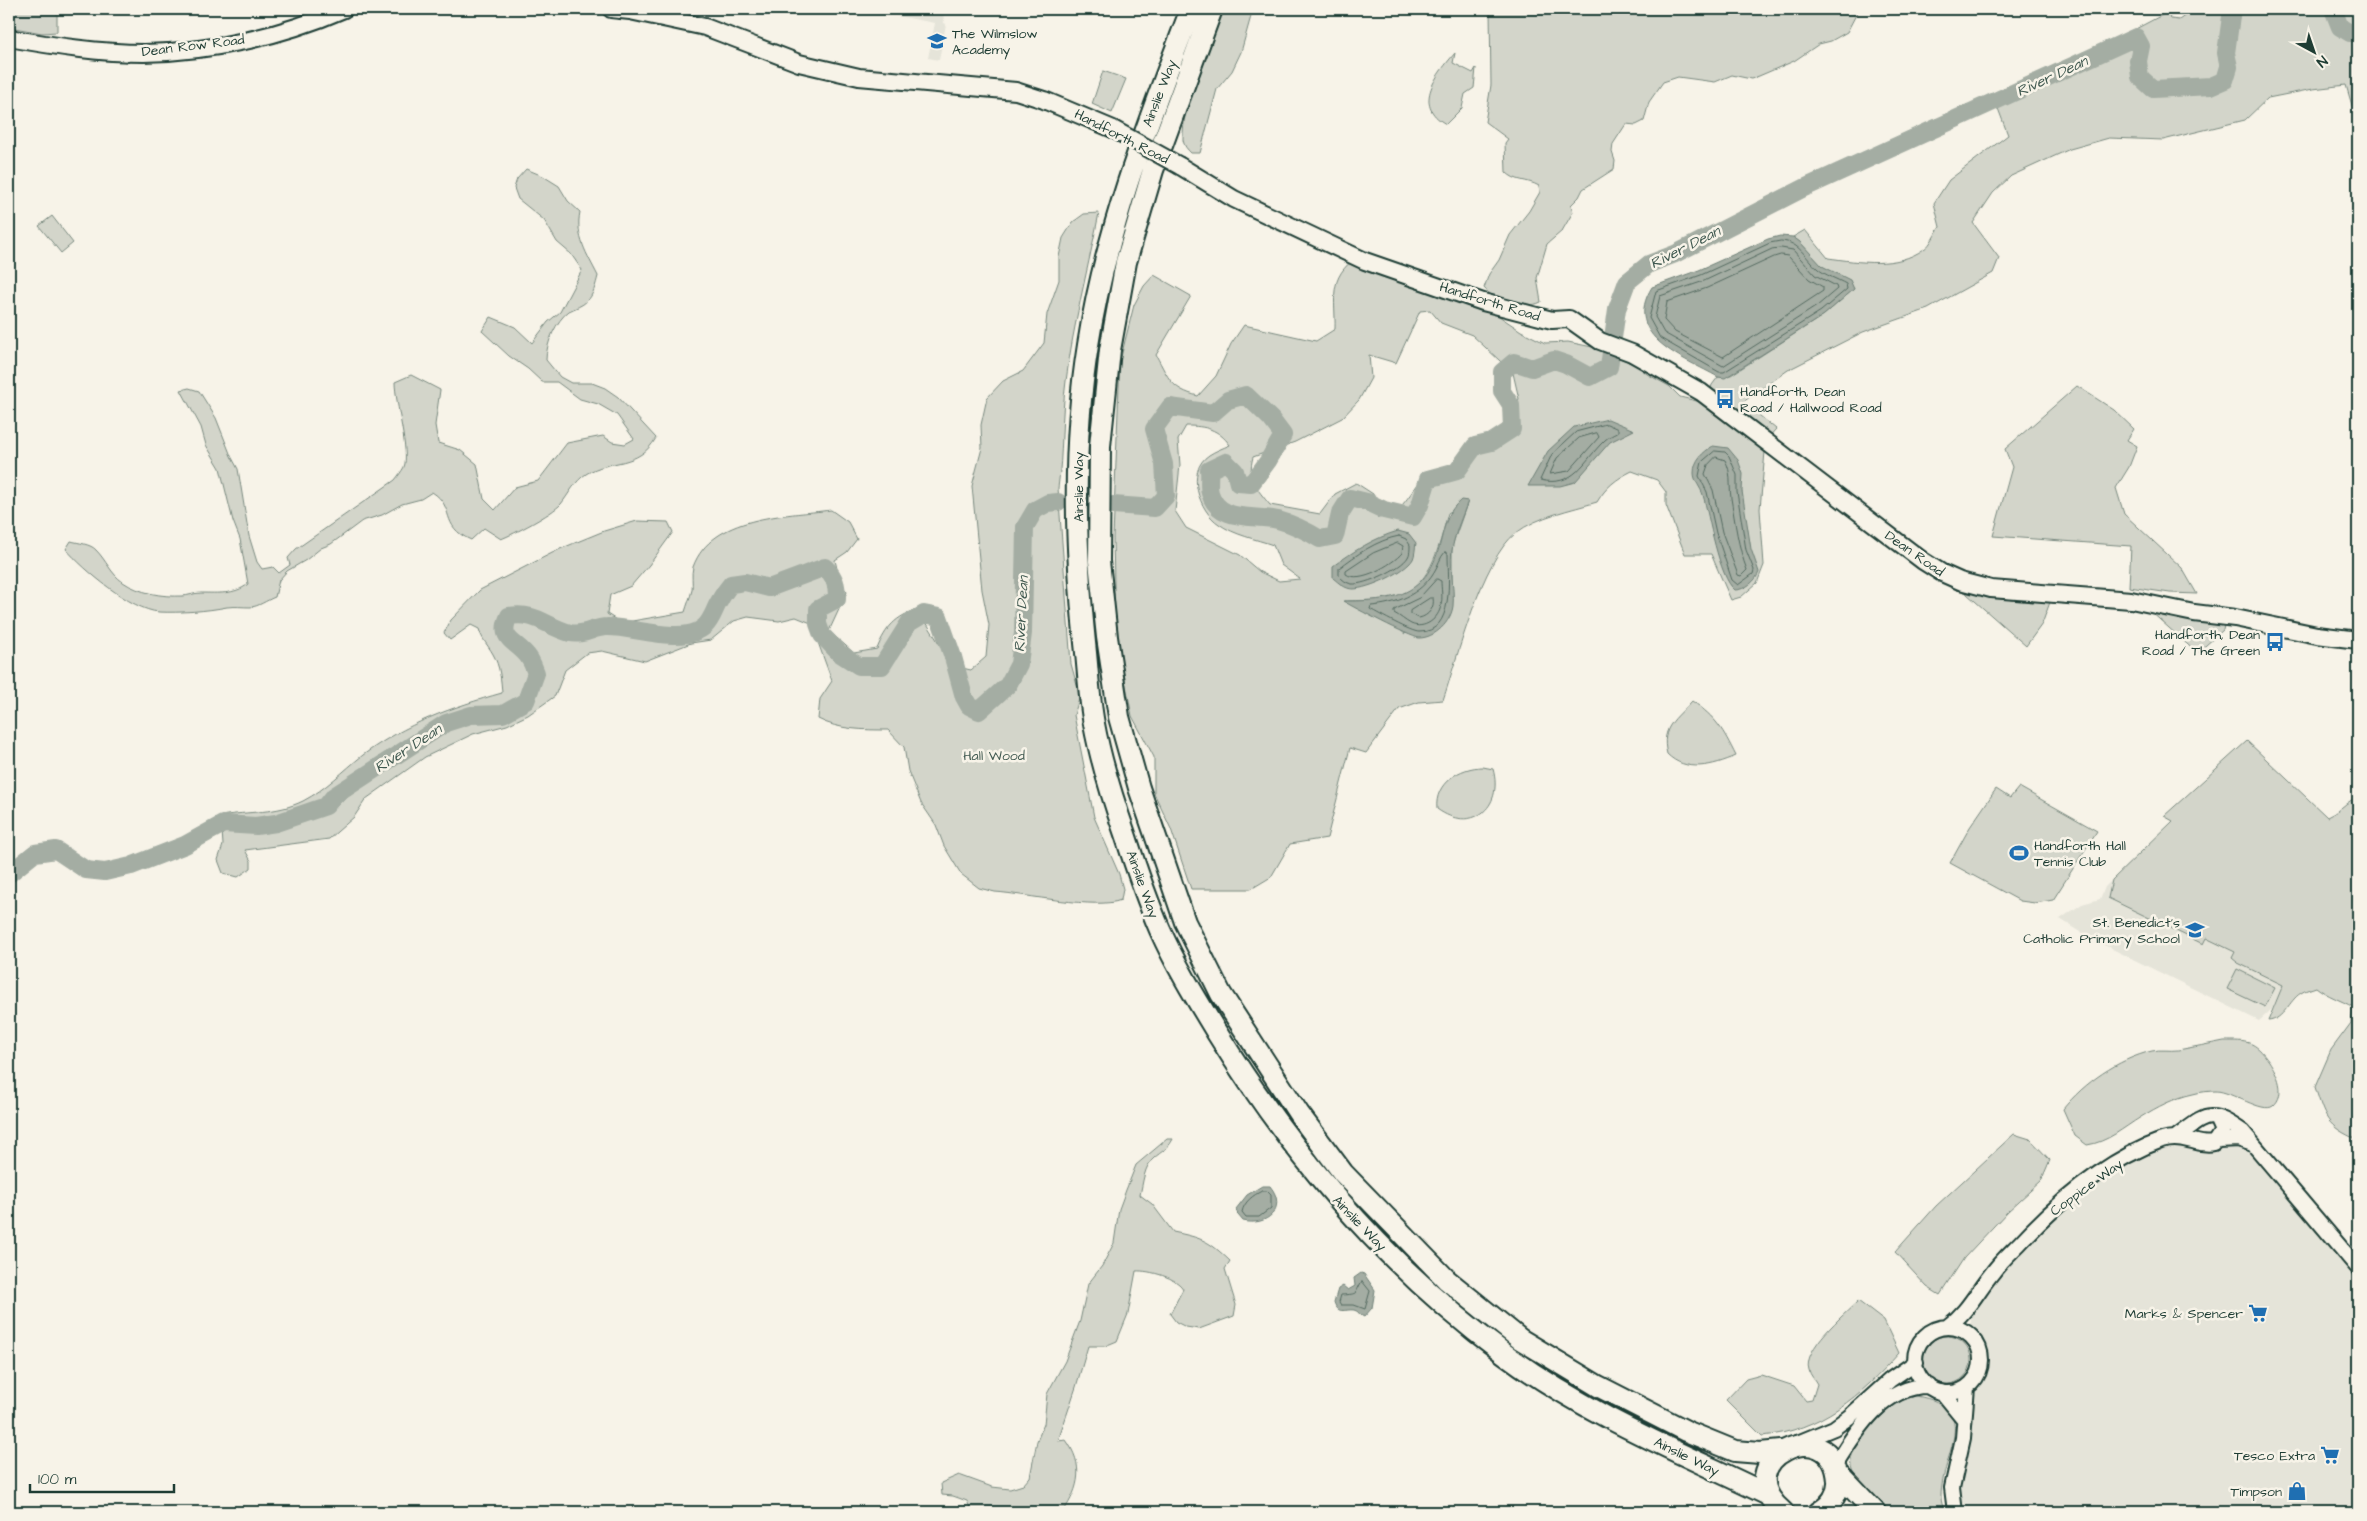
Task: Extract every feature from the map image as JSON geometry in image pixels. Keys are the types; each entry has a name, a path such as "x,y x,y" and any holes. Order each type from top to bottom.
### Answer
{"highway":[{"name":"Ainslie Way","path":"1192,9 1134,162 1115,221 1096,301 1088,347 1081,399 1078,446 1077,494 1080,597 1093,722 1112,795 1155,917 1200,1004 1240,1071 1280,1126 1326,1188 1432,1296 1507,1356 1586,1407 1768,1495"},
{"name":"Ainslie Way","path":"1212,9 1153,170 1126,262 1110,350 1100,446 1099,561 1119,717 1141,797 1185,922 1220,994 1299,1114 1343,1173 1447,1280 1520,1339 1598,1386 1677,1427 1735,1450 1760,1453 1805,1444 1817,1448 1827,1454 1836,1468 1875,1512"},
{"path":"1783,1512 1773,1503 1768,1495 1765,1479 1770,1463 1787,1448"},
{"path":"1819,1512 1826,1508 1834,1498 1838,1485 1836,1468"}],"main road":[{"name":"Dean Row Road","path":"9,38 108,52 176,50 260,36 307,23 344,9"},
{"name":"Handforth Road","path":"611,9 630,11 705,27 799,63 859,77 1016,91 1044,100 1113,129 1180,166 1234,199 1364,261 1484,302 1552,320 1569,319 1590,335 1606,343"},
{"name":"Dean Road","path":"1606,343 1632,353 1701,392 1923,561 1942,573 1960,581 1991,589 2131,600 2194,613 2235,618 2337,638 2358,640"}],"street":[{"path":"2250,1143 2238,1139 2218,1140 2210,1144 2201,1142 2195,1135 2196,1122 2203,1117 2216,1118 2243,1132 2250,1143 2358,1268"},
{"path":"2216,1118 2222,1131 2218,1140"},
{"name":"Coppice Way","path":"1947,1327 1959,1318 1993,1271 2051,1210 2097,1176 2138,1151 2175,1138 2196,1122"},
{"name":"Coppice Way","path":"2175,1138 2201,1142"},
{"path":"1971,1336 1972,1302"},
{"path":"1929,1386 1917,1371 1916,1362 1917,1351 1924,1338 1937,1329 1947,1327 1962,1330 1971,1336 1979,1348 1981,1362 1978,1375 1967,1387 1959,1391 1942,1392"},
{"path":"1787,1448 1834,1428 1878,1390 1916,1362"},
{"path":"1836,1468 1850,1442 1887,1400 1900,1391 1914,1386 1929,1386 1942,1392 1964,1419"},
{"path":"1955,1512 1952,1488 1963,1438 1967,1387"}],"shaded area":[{"name":"The Wilmslow Academy","path":"860,9 943,9 944,23 946,24 939,60 928,58 935,23"},
{"name":"St. Benedict's Catholic Primary School","path":"2133,859 2316,918 2272,1009 2259,1021 2094,940 2060,919 2082,904 2100,899 2105,887"},
{"path":"2225,1125 2288,1187 2312,1226 2358,1280 2358,1512 1955,1512 1967,1387 1978,1375 1981,1362 1979,1348 1971,1336 1973,1302 2051,1210 2164,1140 2195,1132 2203,1142"}],"green space":[{"path":"9,9 57,9 57,32 42,33 9,27"},
{"path":"1219,9 1253,9 1241,52 1232,71 1217,89 1200,153 1191,153 1183,140 1187,108 1196,74"},
{"path":"1490,9 1859,9 1847,32 1831,41 1819,44 1794,61 1751,79 1732,75 1715,82 1678,77 1663,82 1649,102 1644,121 1636,125 1626,124 1613,144 1614,169 1583,189 1579,197 1571,205 1573,212 1562,231 1547,244 1537,278 1541,302 1519,305 1503,301 1484,288 1489,274 1499,260 1510,235 1529,211 1540,192 1539,186 1517,179 1506,172 1505,143 1508,139 1485,122 1491,85"},
{"path":"2194,9 2358,9 2358,151 2355,152 2356,119 2346,85 2268,98 2245,120 2163,140 2109,138 2070,149 2011,176 1993,193 1973,223 1999,258 1993,273 1928,309 1863,332 1788,370 1743,402 1776,429 1766,440 1760,509 1764,565 1757,583 1741,597 1731,600 1711,554 1685,554 1666,505 1666,492 1657,480 1632,471 1612,484 1597,502 1534,522 1516,533 1504,546 1492,564 1472,611 1443,700 1419,702 1399,709 1366,753 1350,748 1327,838 1290,844 1271,877 1251,889 1191,889 1171,829 1154,793 1154,757 1132,716 1115,629 1113,538 1120,361 1134,305 1144,286 1154,275 1191,296 1156,355 1164,371 1176,386 1198,396 1216,376 1231,344 1244,325 1316,341 1335,329 1334,299 1337,281 1347,265 1357,257 1489,303 1496,314 1521,331 1545,343 1568,342 1597,348 1638,366 1647,374 1669,386 1680,397 1705,403 1712,385 1718,377 1731,375 1824,315 1854,289 1844,278 1822,266 1793,237 1805,230 1828,258 1865,262 1890,262 1913,255 1931,242 1940,227 1934,203 1949,180 2008,135 1996,103 2007,92 2088,54 2166,13 2171,19 2179,20","holes":["1430,310 1441,323 1472,335 1513,373 1519,399 1488,446 1476,457 1439,469 1426,476 1400,508 1387,516 1378,518 1373,494 1356,483 1335,494 1320,514 1270,505 1257,489 1252,478 1251,465 1253,457 1295,442 1342,418 1359,400 1371,378 1369,355 1396,363 1420,311","1186,426 1200,427 1216,432 1230,445 1209,455 1202,462 1196,480 1201,501 1212,518 1225,528 1273,545 1281,565 1300,579 1279,581 1260,572 1240,555 1186,528 1175,511 1180,465 1178,440","1468,501 1452,546 1452,581 1405,634 1395,626 1344,601 1390,599 1404,594 1415,587 1424,577 1437,553 1448,513"]},
{"path":"1455,53 1453,63 1473,73 1476,68 1474,88 1465,94 1462,108 1446,124 1430,108 1429,98 1435,79"},
{"path":"1103,71 1126,79 1112,113 1092,104"},
{"path":"526,169 543,176 559,186 568,201 580,212 579,229 583,245 598,276 589,299 564,315 556,326 546,353 546,360 560,377 571,383 592,383 605,388 618,397 656,438 649,448 633,459 595,469 586,474 575,484 561,504 550,513 501,539 484,528 471,540 461,535 451,523 444,504 432,492 421,499 402,504 382,515 362,521 331,544 321,548 306,560 287,571 279,580 275,597 253,607 176,612 148,610 109,588 66,549 71,541 91,546 100,554 119,579 129,586 151,594 184,596 198,593 226,593 243,588 248,584 240,539 233,521 220,468 206,445 201,427 181,390 189,388 199,391 216,418 238,469 249,536 257,562 262,569 273,567 279,573 290,565 288,558 296,549 395,480 404,467 404,439 395,382 411,375 440,390 435,425 438,443 460,450 477,464 484,499 495,510 515,487 538,481 567,443 603,436 612,442 625,444 634,439 617,415 598,404 580,399 557,382 542,382 528,369 509,356 482,331 491,317 515,327 532,343 548,322 560,312 582,270 571,254 557,242 544,220 518,199 514,188 517,179"},
{"name":"Hall Wood","path":"1099,213 1069,360 1064,394 1058,488 1071,664 1080,696 1074,715 1094,817 1119,874 1123,889 1121,900 1110,903 1060,901 995,892 979,888 961,874 944,846 936,825 921,803 908,771 904,747 888,730 843,727 818,719 820,699 832,681 811,623 796,617 779,621 748,617 734,621 711,640 691,643 645,661 602,651 587,653 565,670 555,696 528,715 507,725 473,734 425,757 366,799 354,817 329,839 245,850 251,861 251,868 238,877 223,873 218,860 223,845 221,816 273,810 303,801 327,785 363,755 395,734 412,725 465,704 502,693 497,663 479,629 471,625 450,640 444,633 451,620 480,590 560,549 604,531 637,521 668,522 673,532 631,586 610,595 607,614 618,621 632,621 685,612 692,590 693,567 702,550 716,537 733,528 752,521 772,517 831,510 848,522 857,539 847,552 835,560 840,582 847,592 829,631 854,653 877,649 888,629 897,619 918,609 953,666 971,670 986,657 989,625 982,590 972,486 982,448 981,425 987,398 1003,381 1023,371 1044,343 1047,314 1059,280 1059,257 1063,238 1073,222 1084,214"},
{"path":"52,216 73,243 61,253 39,226"},
{"path":"2077,386 2114,410 2134,429 2127,440 2137,446 2129,467 2116,488 2124,514 2182,568 2197,594 2170,593 2129,587 2131,546 1993,536 2012,467 2005,449"},
{"path":"1960,581 2053,594 2042,624 2026,646 1967,594"},
{"path":"2150,611 2224,626 2223,630 2197,653"},
{"path":"1692,701 1708,713 1718,725 1736,756 1709,765 1691,766 1674,760 1667,754 1665,745 1668,730 1675,719"},
{"path":"2247,741 2327,817 2353,799 2353,815 2358,825 2358,1140 2339,1130 2328,1120 2315,1087 2331,1050 2351,1023 2353,1007 2316,987 2301,993 2282,1014 2274,1020 2268,1021 2283,985 2238,963 2232,958 2235,952 2206,938 2203,944 2108,898 2112,880 2173,821 2164,816"},
{"path":"1483,767 1493,769 1495,783 1494,795 1482,813 1473,818 1462,819 1450,816 1437,809 1440,791 1450,778 1466,770"},
{"name":"Handforth Hall Tennis Club","path":"2019,787 2097,831 2053,900 2035,903 2020,901 1950,863 1970,827 1996,789 2010,798"},
{"path":"2237,969 2275,988 2265,1007 2227,989"},
{"path":"2224,1041 2250,1043 2264,1054 2275,1071 2279,1084 2279,1096 2273,1106 2268,1108 2262,1107 2222,1092 2202,1092 2166,1103 2102,1141 2087,1145 2075,1136 2063,1109 2091,1081 2103,1073 2127,1060 2152,1051 2178,1050"},
{"path":"2014,1134 2030,1139 2050,1160 2041,1181 2008,1211 1964,1258 1940,1295 1927,1287 1895,1252 1936,1206"},
{"path":"1167,1139 1173,1139 1167,1148 1148,1165 1140,1195 1152,1204 1173,1232 1204,1241 1216,1248 1230,1261 1225,1269 1236,1305 1234,1316 1199,1329 1186,1327 1176,1322 1170,1314 1183,1289 1180,1285 1163,1276 1136,1271 1128,1314 1117,1341 1105,1346 1088,1346 1058,1441 1066,1440 1072,1449 1076,1458 1078,1476 1073,1494 1063,1512 972,1512 967,1501 953,1496 942,1495 941,1483 959,1475 992,1487 1010,1489 1023,1485 1030,1477 1037,1441 1044,1424 1047,1394 1065,1361 1080,1321 1088,1284 1102,1266 1114,1243 1119,1209 1136,1165"},
{"path":"1858,1301 1884,1321 1899,1353 1855,1396 1821,1419 1783,1433 1762,1436 1726,1400 1746,1379 1761,1375 1794,1386 1806,1401 1812,1400 1817,1384 1809,1370 1812,1352 1834,1323"},
{"path":"1947,1336 1956,1338 1964,1343 1969,1351 1971,1360 1969,1369 1964,1377 1956,1382 1947,1384 1938,1382 1930,1377 1925,1369 1923,1360 1925,1351 1930,1343 1938,1338"},
{"path":"1916,1396 1937,1402 1949,1410 1954,1421 1954,1434 1941,1497 1945,1512 1887,1512 1857,1479 1851,1466 1851,1458 1859,1441 1881,1416 1896,1403"}],"water":[{"path":"1780,236 1793,237 1800,242 1822,266 1850,280 1854,289 1824,315 1725,378 1718,377 1674,353 1661,344 1651,332 1645,319 1645,304 1652,287 1699,270 1768,239"},
{"path":"1608,419 1634,430 1610,442 1575,482 1560,486 1528,486 1548,451 1574,427"},
{"path":"1713,446 1728,448 1738,460 1743,474 1742,491 1751,549 1759,572 1750,584 1739,590 1735,590 1724,573 1715,546 1703,495 1694,476 1697,460"},
{"path":"1461,500 1468,501 1456,534 1452,552 1453,606 1449,618 1441,628 1431,635 1419,638 1343,601 1393,597 1406,592 1417,584 1427,574 1435,559 1448,518"},
{"path":"1398,531 1409,534 1416,543 1413,559 1403,569 1386,579 1353,589 1347,588 1333,578 1333,566 1364,546"},
{"path":"1262,1186 1270,1186 1275,1194 1276,1208 1272,1214 1260,1221 1243,1221 1236,1209 1247,1195"},
{"path":"1361,1273 1364,1274 1375,1290 1372,1308 1364,1317 1354,1310 1337,1309 1334,1302 1338,1289 1343,1286 1348,1290 1355,1286 1354,1278"}],"waterway":[{"name":"River Dean","path":"1113,505 1155,508 1166,496 1164,464 1154,429 1170,407 1213,413 1228,400 1246,395 1271,419 1283,435 1268,461 1251,484 1238,483 1235,471 1226,462 1209,470 1210,493 1215,503 1221,509 1229,514 1239,516 1278,520 1300,528 1320,539 1335,536 1340,514 1350,498 1367,502 1384,510 1413,517 1420,505 1428,479 1457,471 1475,446 1492,442 1512,429 1511,405 1502,391 1502,372 1514,362 1532,368 1554,360 1566,364 1590,377 1609,367 1617,309 1627,282 1649,264 1675,254 1804,188 2136,37 2141,46 2138,61 2140,77 2153,89 2211,86 2225,80 2229,67 2226,53 2232,9"},
{"name":"River Dean","path":"2333,9 2340,27 2350,33 2358,32"},
{"name":"River Dean","path":"9,874 35,853 56,850 86,870 105,872 131,866 185,845 223,824 256,826 276,823 326,806 334,796 446,723 471,715 503,714 526,701 536,673 529,658 507,636 506,624 509,616 527,616 575,634 607,627 658,634 685,634 696,632 705,626 731,584 745,582 769,588 825,567 835,582 837,599 818,609 818,624 822,635 839,653 859,666 882,666 909,623 924,614 939,617 964,697 969,706 979,711 1008,685 1019,664 1023,633 1025,527 1035,510 1048,503 1058,502"}],"place":[{"name":"The Wilmslow Academy","path":"937,41"},
{"name":"Handforth, Dean Road / Hallwood Road","path":"1725,399"},
{"name":"Handforth, Dean Road / The Green","path":"2275,642"},
{"name":"Handforth Hall Tennis Club","path":"2019,853"},
{"name":"St. Benedict's Catholic Primary School","path":"2195,930"},
{"name":"Marks & Spencer","path":"2258,1313"},
{"name":"Tesco Extra","path":"2330,1455"},
{"name":"Timpson","path":"2297,1491"}]}
